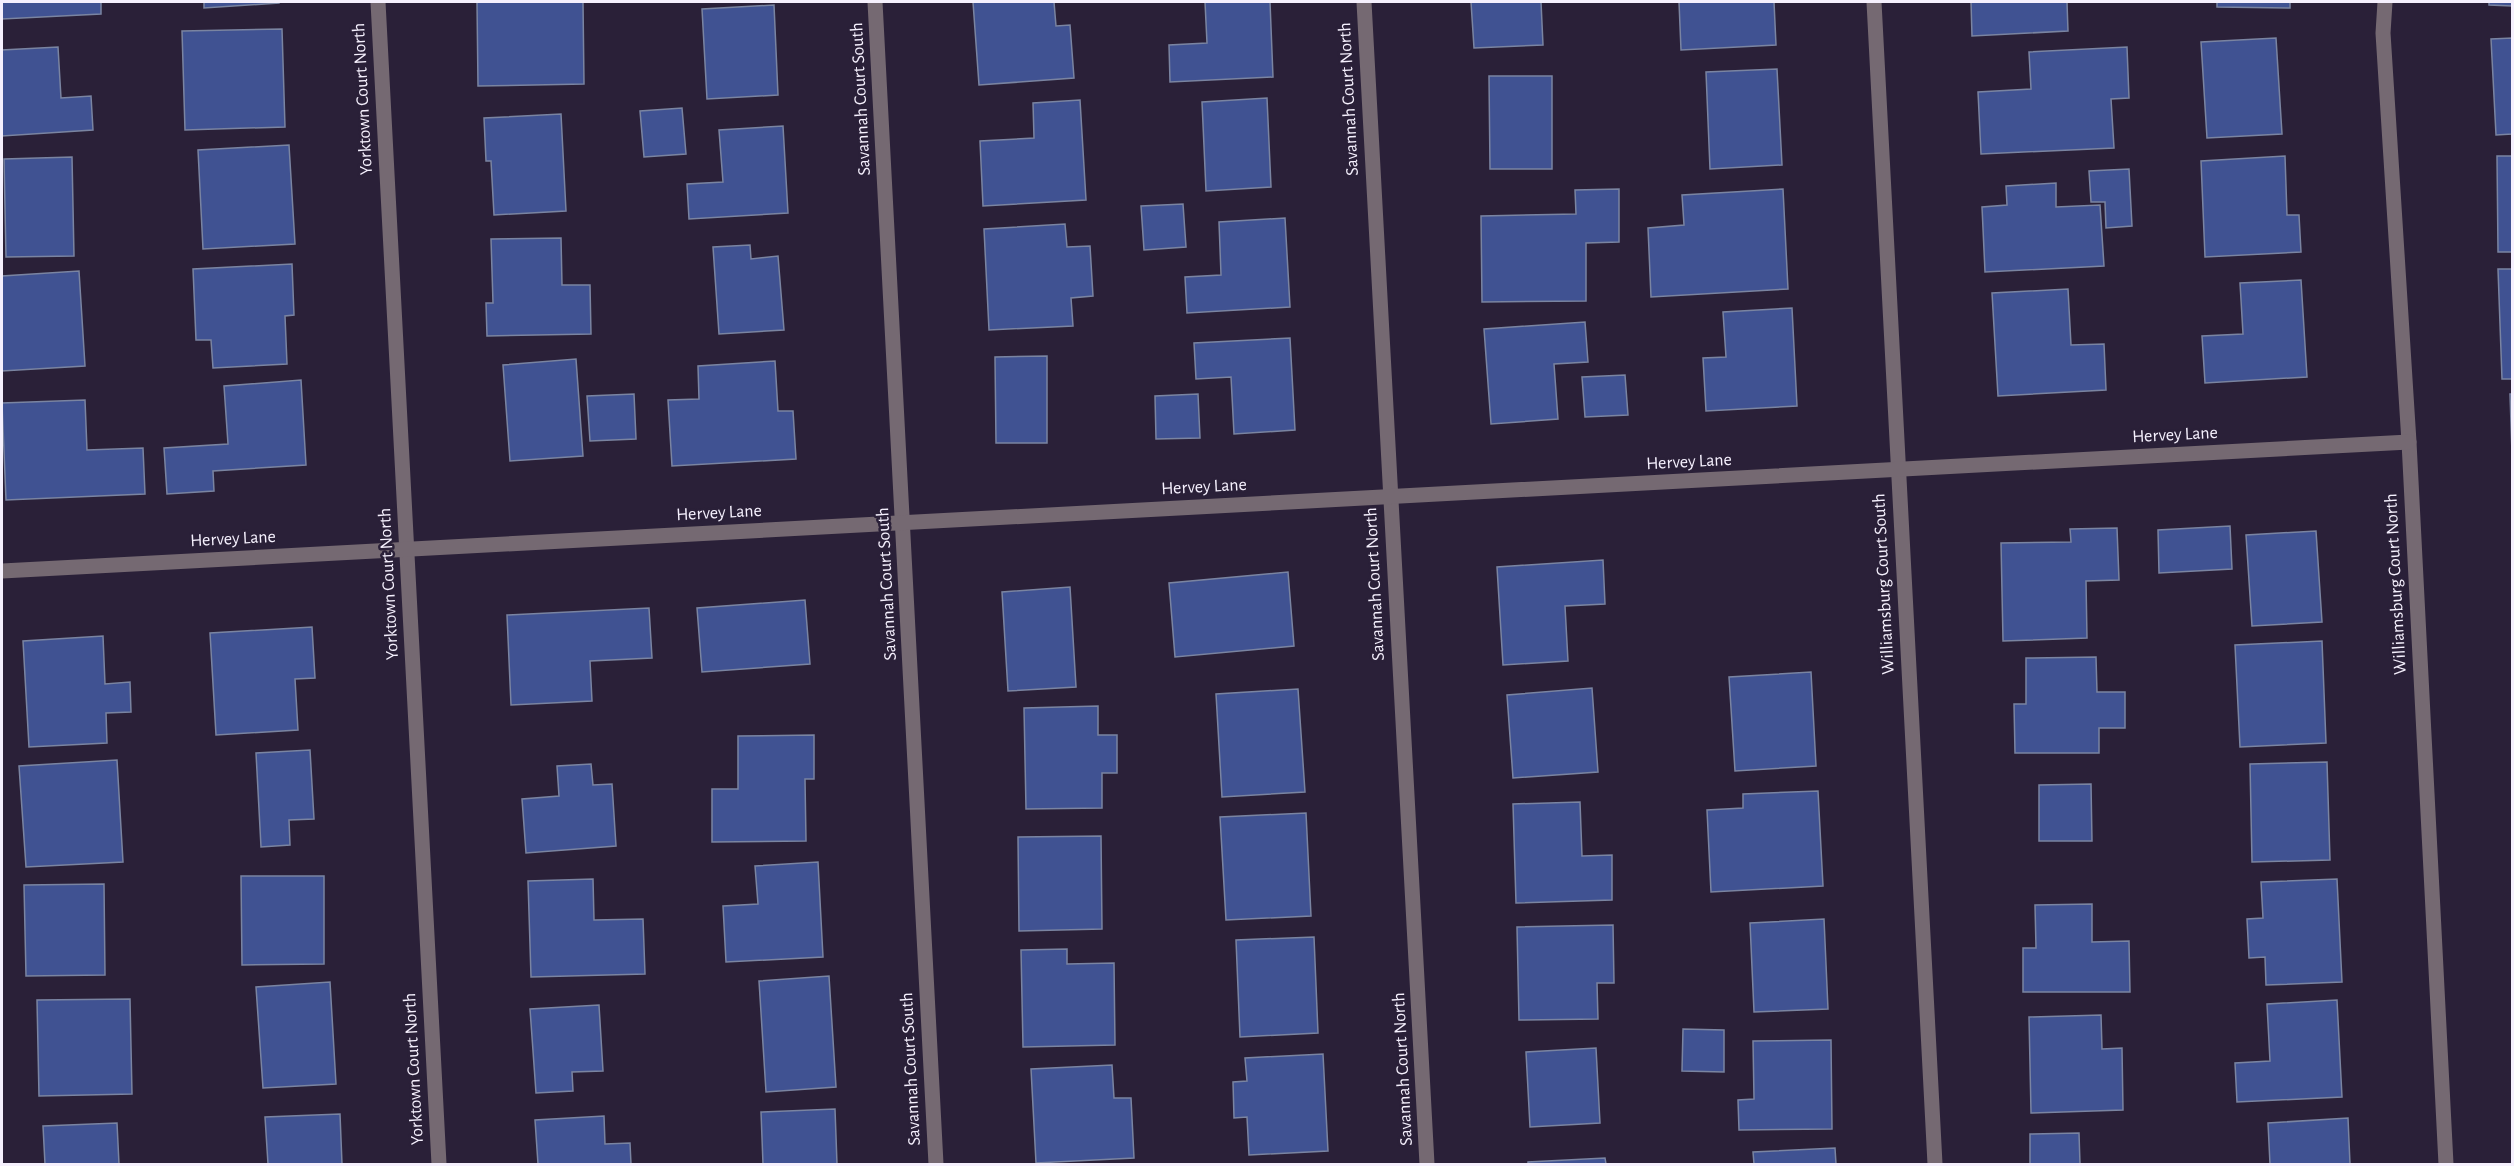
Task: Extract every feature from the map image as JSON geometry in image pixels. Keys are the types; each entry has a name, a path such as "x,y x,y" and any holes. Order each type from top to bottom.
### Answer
{"street":[{"name":"Yorktown Court North","path":"378,2 439,1164"},
{"name":"Savannah Court South","path":"875,2 936,1164"},
{"name":"Savannah Court North","path":"1364,2 1428,1164"},
{"name":"Williamsburg Court South","path":"1874,2 1935,1164"},
{"name":"Williamsburg Court North","path":"2385,2 2383,33 2409,442 2446,1164"},
{"name":"Hervey Lane","path":"2,571 2409,442"}],"building":[{"path":"2,2 101,2 101,14 2,19"},
{"path":"204,2 279,2 279,3 204,8"},
{"path":"477,2 583,2 584,84 478,86"},
{"path":"973,2 1054,2 1056,26 1070,25 1074,78 979,85"},
{"path":"1205,2 1270,2 1273,77 1170,82 1169,45 1207,43"},
{"path":"1471,2 1541,2 1543,45 1474,48"},
{"path":"1679,2 1774,2 1776,45 1681,50"},
{"path":"1971,2 2067,2 2068,31 1972,36"},
{"path":"2217,2 2290,2 2290,8 2217,7"},
{"path":"2489,2 2512,2 2512,6 2489,5"},
{"path":"774,5 778,95 707,99 702,9"},
{"path":"282,29 285,127 185,130 182,31"},
{"path":"2276,38 2282,134 2207,138 2201,42"},
{"path":"2512,38 2512,134 2496,135 2491,39"},
{"path":"58,47 61,98 91,96 93,130 2,136 2,50"},
{"path":"2127,47 2129,98 2111,99 2114,148 1981,154 1978,92 2031,89 2029,52"},
{"path":"1777,69 1782,165 1710,169 1706,72"},
{"path":"1489,76 1552,76 1552,169 1490,169"},
{"path":"1267,98 1271,187 1206,191 1202,102"},
{"path":"1080,100 1086,200 983,206 980,141 1034,138 1033,103"},
{"path":"682,108 686,154 644,157 640,111"},
{"path":"561,114 566,211 494,215 491,161 486,161 484,118"},
{"path":"783,126 788,213 689,219 687,184 723,182 719,130"},
{"path":"289,145 295,244 203,249 198,150"},
{"path":"2285,156 2287,215 2299,215 2301,252 2205,257 2201,161"},
{"path":"2497,156 2512,156 2512,252 2498,252"},
{"path":"72,157 74,256 6,257 4,159"},
{"path":"2129,169 2132,226 2106,228 2105,202 2091,202 2089,171"},
{"path":"2056,183 2056,207 2100,205 2104,266 1985,272 1982,207 2007,205 2006,186"},
{"path":"1619,189 1619,242 1586,243 1586,301 1482,302 1481,216 1576,214 1575,190"},
{"path":"1783,189 1788,289 1651,297 1648,228 1684,225 1682,195"},
{"path":"1183,204 1186,247 1144,250 1141,206"},
{"path":"1285,218 1290,307 1187,313 1185,277 1221,275 1219,222"},
{"path":"1065,224 1067,247 1090,246 1093,296 1071,298 1073,326 989,330 984,229"},
{"path":"561,238 562,285 590,285 591,334 487,336 486,303 493,303 491,239"},
{"path":"750,245 751,259 778,256 784,330 719,334 713,247"},
{"path":"292,264 294,315 285,316 287,364 213,368 211,340 196,340 193,269"},
{"path":"2498,269 2512,269 2512,379 2502,379"},
{"path":"79,271 85,366 2,371 2,276"},
{"path":"2301,280 2307,377 2205,383 2202,336 2243,334 2240,283"},
{"path":"2068,289 2071,345 2104,344 2106,390 1998,396 1992,293"},
{"path":"1792,308 1797,406 1706,411 1703,358 1726,357 1723,312"},
{"path":"1585,322 1588,362 1554,364 1558,419 1491,424 1484,329"},
{"path":"1290,338 1295,430 1234,434 1231,377 1196,379 1194,343"},
{"path":"1047,356 1047,443 996,443 995,357"},
{"path":"576,359 583,456 510,461 503,365"},
{"path":"775,361 778,411 793,411 796,459 672,466 668,400 699,399 698,366"},
{"path":"1625,375 1628,415 1585,417 1582,377"},
{"path":"301,380 306,465 213,471 214,491 167,494 164,448 228,444 224,386"},
{"path":"634,394 636,439 590,441 587,396"},
{"path":"1198,394 1200,438 1156,439 1155,396"},
{"path":"2510,394 2512,394 2512,453"},
{"path":"85,400 87,450 143,448 145,494 6,500 2,403"},
{"path":"2230,526 2232,569 2159,573 2158,530"},
{"path":"2117,528 2119,580 2086,581 2087,638 2003,641 2001,543 2071,542 2070,529"},
{"path":"2316,531 2322,622 2252,626 2246,535"},
{"path":"1603,560 1605,604 1565,606 1568,661 1503,665 1497,567"},
{"path":"1288,572 1294,646 1175,657 1169,583"},
{"path":"1070,587 1076,687 1008,691 1002,592"},
{"path":"805,600 810,664 702,672 697,608"},
{"path":"649,608 652,658 590,661 592,701 511,705 507,615"},
{"path":"312,627 315,678 295,679 298,730 216,735 210,633"},
{"path":"103,636 105,684 130,682 131,712 106,713 107,743 29,747 23,641"},
{"path":"2322,641 2326,743 2240,747 2235,645"},
{"path":"2096,657 2097,692 2125,692 2125,728 2099,728 2099,753 2015,753 2014,704 2026,704 2026,658"},
{"path":"1811,672 1816,766 1735,771 1729,677"},
{"path":"1592,688 1598,772 1513,778 1507,695"},
{"path":"1298,689 1305,792 1222,797 1216,694"},
{"path":"1098,706 1098,735 1117,735 1117,773 1102,773 1102,808 1026,809 1024,708"},
{"path":"814,735 814,779 805,779 806,841 712,842 712,789 738,789 738,736"},
{"path":"310,750 314,819 289,820 290,845 261,847 256,753"},
{"path":"117,760 123,862 26,867 19,766"},
{"path":"2327,762 2330,860 2252,862 2250,764"},
{"path":"591,764 593,785 612,784 616,846 526,853 522,799 559,796 557,766"},
{"path":"2091,784 2092,841 2039,841 2039,785"},
{"path":"1818,791 1823,886 1711,892 1707,810 1743,808 1743,794"},
{"path":"1580,802 1582,856 1612,855 1612,900 1516,903 1513,804"},
{"path":"1306,813 1311,916 1226,920 1220,817"},
{"path":"1101,836 1102,929 1019,931 1018,837"},
{"path":"818,862 823,957 726,962 723,906 758,904 755,866"},
{"path":"241,876 324,876 324,964 242,965"},
{"path":"593,879 594,920 643,919 645,974 531,977 528,881"},
{"path":"2337,879 2342,982 2266,985 2265,957 2249,958 2247,919 2263,918 2261,882"},
{"path":"104,884 105,975 26,976 24,885"},
{"path":"2092,904 2092,942 2129,941 2130,992 2023,992 2023,948 2036,948 2035,905"},
{"path":"1824,919 1828,1009 1754,1012 1750,923"},
{"path":"1613,925 1614,983 1597,983 1598,1019 1519,1020 1517,927"},
{"path":"1314,937 1318,1033 1240,1037 1236,940"},
{"path":"1067,949 1067,964 1114,963 1115,1045 1023,1047 1021,950"},
{"path":"829,976 836,1087 766,1092 759,981"},
{"path":"330,982 336,1084 263,1088 256,987"},
{"path":"130,999 132,1094 39,1096 37,1000"},
{"path":"2337,1000 2342,1097 2237,1102 2235,1063 2270,1061 2267,1004"},
{"path":"599,1005 603,1071 572,1072 573,1091 536,1093 530,1009"},
{"path":"2101,1015 2102,1049 2122,1048 2123,1110 2031,1113 2029,1017"},
{"path":"1683,1029 1724,1030 1724,1072 1682,1071"},
{"path":"1831,1040 1832,1129 1739,1130 1738,1100 1754,1099 1753,1041"},
{"path":"1596,1048 1600,1123 1530,1127 1526,1052"},
{"path":"1323,1054 1328,1151 1249,1155 1247,1117 1234,1118 1233,1082 1247,1081 1245,1058"},
{"path":"1112,1065 1114,1098 1131,1098 1134,1158 1036,1163 1031,1069"},
{"path":"835,1109 837,1164 763,1164 761,1112"},
{"path":"340,1114 342,1164 268,1164 265,1117"},
{"path":"604,1116 605,1144 630,1143 631,1164 538,1164 535,1120"},
{"path":"2348,1118 2350,1164 2270,1164 2268,1123"},
{"path":"117,1123 119,1164 45,1164 43,1126"},
{"path":"2079,1133 2080,1164 2030,1164 2030,1134"},
{"path":"1835,1148 1836,1164 1754,1164 1753,1152"},
{"path":"1605,1158 1606,1164 1528,1164 1528,1162"}]}
